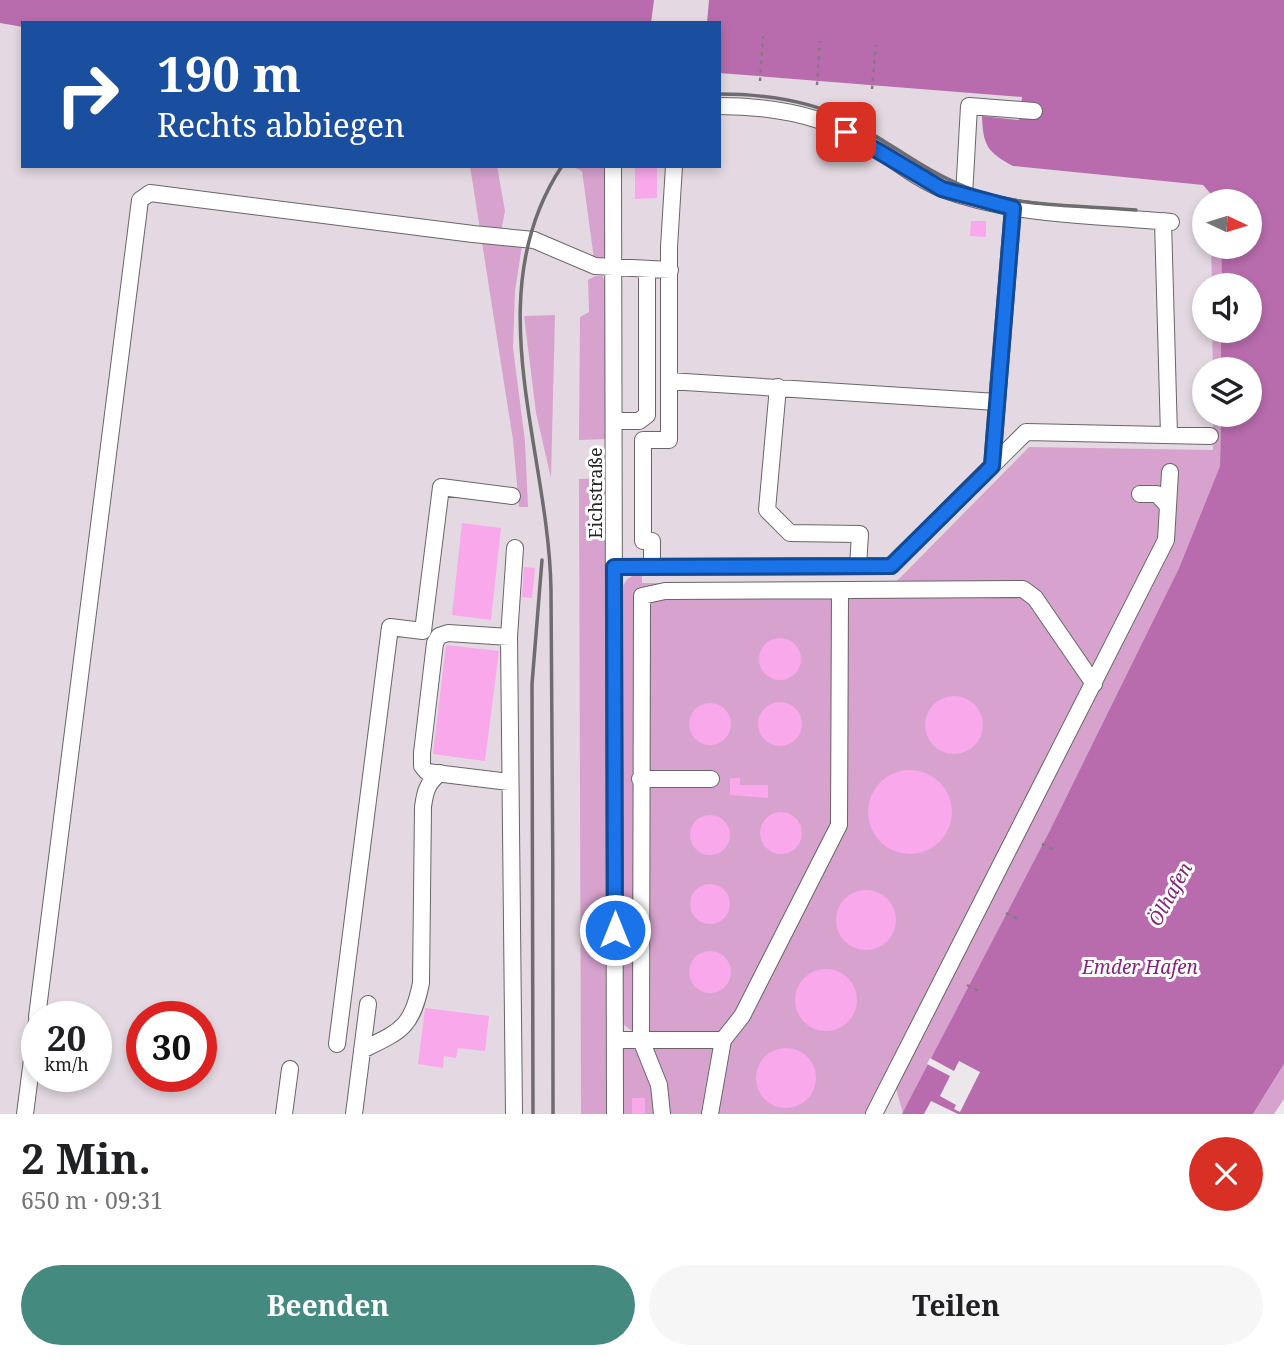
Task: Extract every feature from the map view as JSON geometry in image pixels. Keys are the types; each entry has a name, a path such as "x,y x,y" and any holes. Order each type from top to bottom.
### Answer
{"street":[{"path":"721,106 774,110 831,125 860,138 942,189 964,196 1013,208 1167,222 1169,435"},
{"path":"964,196 969,106 1034,111"},
{"name":"Eichstraße","path":"613,168 615,1114"},
{"path":"652,567 652,541 643,541 643,440 669,440 674,168"},
{"path":"39,1001 140,200 150,193 473,234 523,237 594,266 670,270"},
{"path":"992,466 1013,208"},
{"path":"614,421 639,421 647,415 647,269"},
{"path":"669,381 997,402"},
{"path":"778,387 767,510 790,533 860,534 858,566"},
{"path":"614,567 891,566 1026,432 1210,436"},
{"path":"874,1114 1166,540 1170,472"},
{"path":"337,1044 390,627 423,631 441,487 512,496"},
{"path":"1140,494 1157,494 1168,506"},
{"path":"514,1114 509,637 515,548"},
{"path":"662,1114 659,1085 640,1040 642,596 665,591 1023,589 1035,598 1094,684"},
{"path":"710,1114 723,1040 742,1016 839,825 840,592"},
{"path":"509,637 448,633 439,636 435,643 422,766 427,772 509,782"},
{"path":"362,1050 400,1032 410,1021 417,1003 421,983 423,807 425,791 431,780 440,773"},
{"path":"640,779 712,779"},
{"path":"359,1113 362,1050 368,1004"},
{"path":"615,1040 723,1040"},
{"path":"284,1114 289,1069"},
{"path":"26,1114 29,1092"}],"path":[{"path":"760,81 763,36"},
{"path":"817,85 820,41"},
{"path":"872,89 876,46"},
{"path":"1042,844 1055,850"},
{"path":"1006,913 1020,920"},
{"path":"967,985 981,992"}],"shaded area":[{"path":"654,0 709,0 707,21 651,21"},
{"path":"0,23 21,27 21,168 721,168 721,73 1022,97 1019,120 982,116 1013,166 1204,185 1207,189 1192,189 1192,259 1221,259 1222,273 1192,273 1192,343 1221,343 1221,357 1192,357 1192,427 1221,427 1220,466 1179,568 902,1114 0,1114"},
{"path":"470,168 497,168 505,211 500,236 522,246 515,291 513,348 525,441 528,507 519,507 513,440"},
{"path":"575,168 612,168 608,257 595,266 582,171"},
{"path":"1211,259 1221,259 1222,273 1212,273"},
{"path":"602,276 608,283 609,439 579,440 580,317 589,312 588,280"},
{"path":"555,315 551,478 536,413 524,316"},
{"path":"1212,343 1221,343 1221,357 1213,357"},
{"path":"1213,427 1221,427 1220,466 1179,568 1050,830 903,1113 893,1078 874,1114 616,1114 621,1050 635,1033 624,1025 620,1014 620,602 627,579 642,574 642,583 895,583 1029,447 1213,450"},
{"path":"608,478 614,1114 581,1114 579,479"},
{"path":"1284,1064 1284,1099 1274,1114 1253,1114"}],"water":[{"path":"0,0 654,0 651,21 21,21 21,27 0,23"},
{"name":"Emder Hafen","path":"709,0 1284,0 1284,1064 1253,1114 902,1114 1050,830 1179,568 1220,466 1221,427 1262,427 1262,357 1221,357 1221,343 1262,343 1262,273 1222,273 1221,259 1262,259 1262,189 1206,189 1203,185 1013,166 988,147 982,116 1019,120 1022,97 721,73 721,21 707,21"}],"pier":[{"path":"930,1058 954,1071 959,1061 980,1072 960,1112 954,1109 956,1105 940,1096 950,1076 927,1064"},
{"path":"931,1101 958,1114 924,1114"}],"building":[{"path":"635,168 657,168 657,198 635,199"},
{"path":"971,221 986,221 986,237 970,236"},
{"path":"462,523 501,528 491,620 452,615"},
{"path":"524,567 535,568 532,598 522,597"},
{"path":"780,638 795,644 801,659 795,674 780,680 765,674 759,659 765,644"},
{"path":"446,645 499,651 485,761 433,754"},
{"path":"948,696 960,696 975,704 983,719 983,731 975,746 960,754 948,754 933,746 925,731 925,719 933,704"},
{"path":"780,702 796,708 802,724 796,740 780,746 764,740 758,724 764,708"},
{"path":"710,703 725,709 731,724 725,739 710,745 695,739 689,724 695,709"},
{"path":"902,770 918,770 934,777 945,788 952,804 949,828 940,842 918,854 902,854 886,847 875,836 868,820 868,804 875,788 886,777"},
{"path":"730,778 740,778 740,785 768,785 768,798 730,795"},
{"path":"781,812 796,818 802,833 796,848 781,854 766,848 760,833 766,818"},
{"path":"710,815 718,816 724,821 729,827 729,843 724,849 718,854 710,855 702,854 696,849 691,843 690,835 691,827 696,821 702,816"},
{"path":"710,884 724,890 730,904 724,918 710,924 696,918 690,904 696,890"},
{"path":"866,890 883,895 891,903 896,920 891,937 883,945 866,950 849,945 841,937 836,920 841,903 849,895"},
{"path":"710,951 725,957 731,972 725,987 710,993 695,987 689,972 695,957"},
{"path":"826,969 838,971 848,978 855,988 855,1012 848,1022 838,1029 826,1031 814,1029 804,1022 797,1012 795,1000 797,988 804,978 814,971"},
{"path":"425,1008 489,1016 485,1051 458,1048 456,1058 444,1056 443,1068 418,1064"},
{"path":"786,1048 807,1057 816,1078 807,1099 786,1108 765,1099 756,1078 765,1057"},
{"path":"632,1098 645,1098 645,1114 632,1114"}],"railway":[{"path":"721,94 785,100 833,113 952,181 988,194 1051,205 1136,210"},
{"path":"553,1114 551,590 547,537 524,374 520,320 524,267 537,216 561,168"},
{"path":"533,1114 532,684 542,560"}],"route":[{"path":"615,930 614,567 891,566 992,466 1013,208 942,189 846,132"}],"water label":[{"name":"Ölhafen","path":"1170,894"}]}
